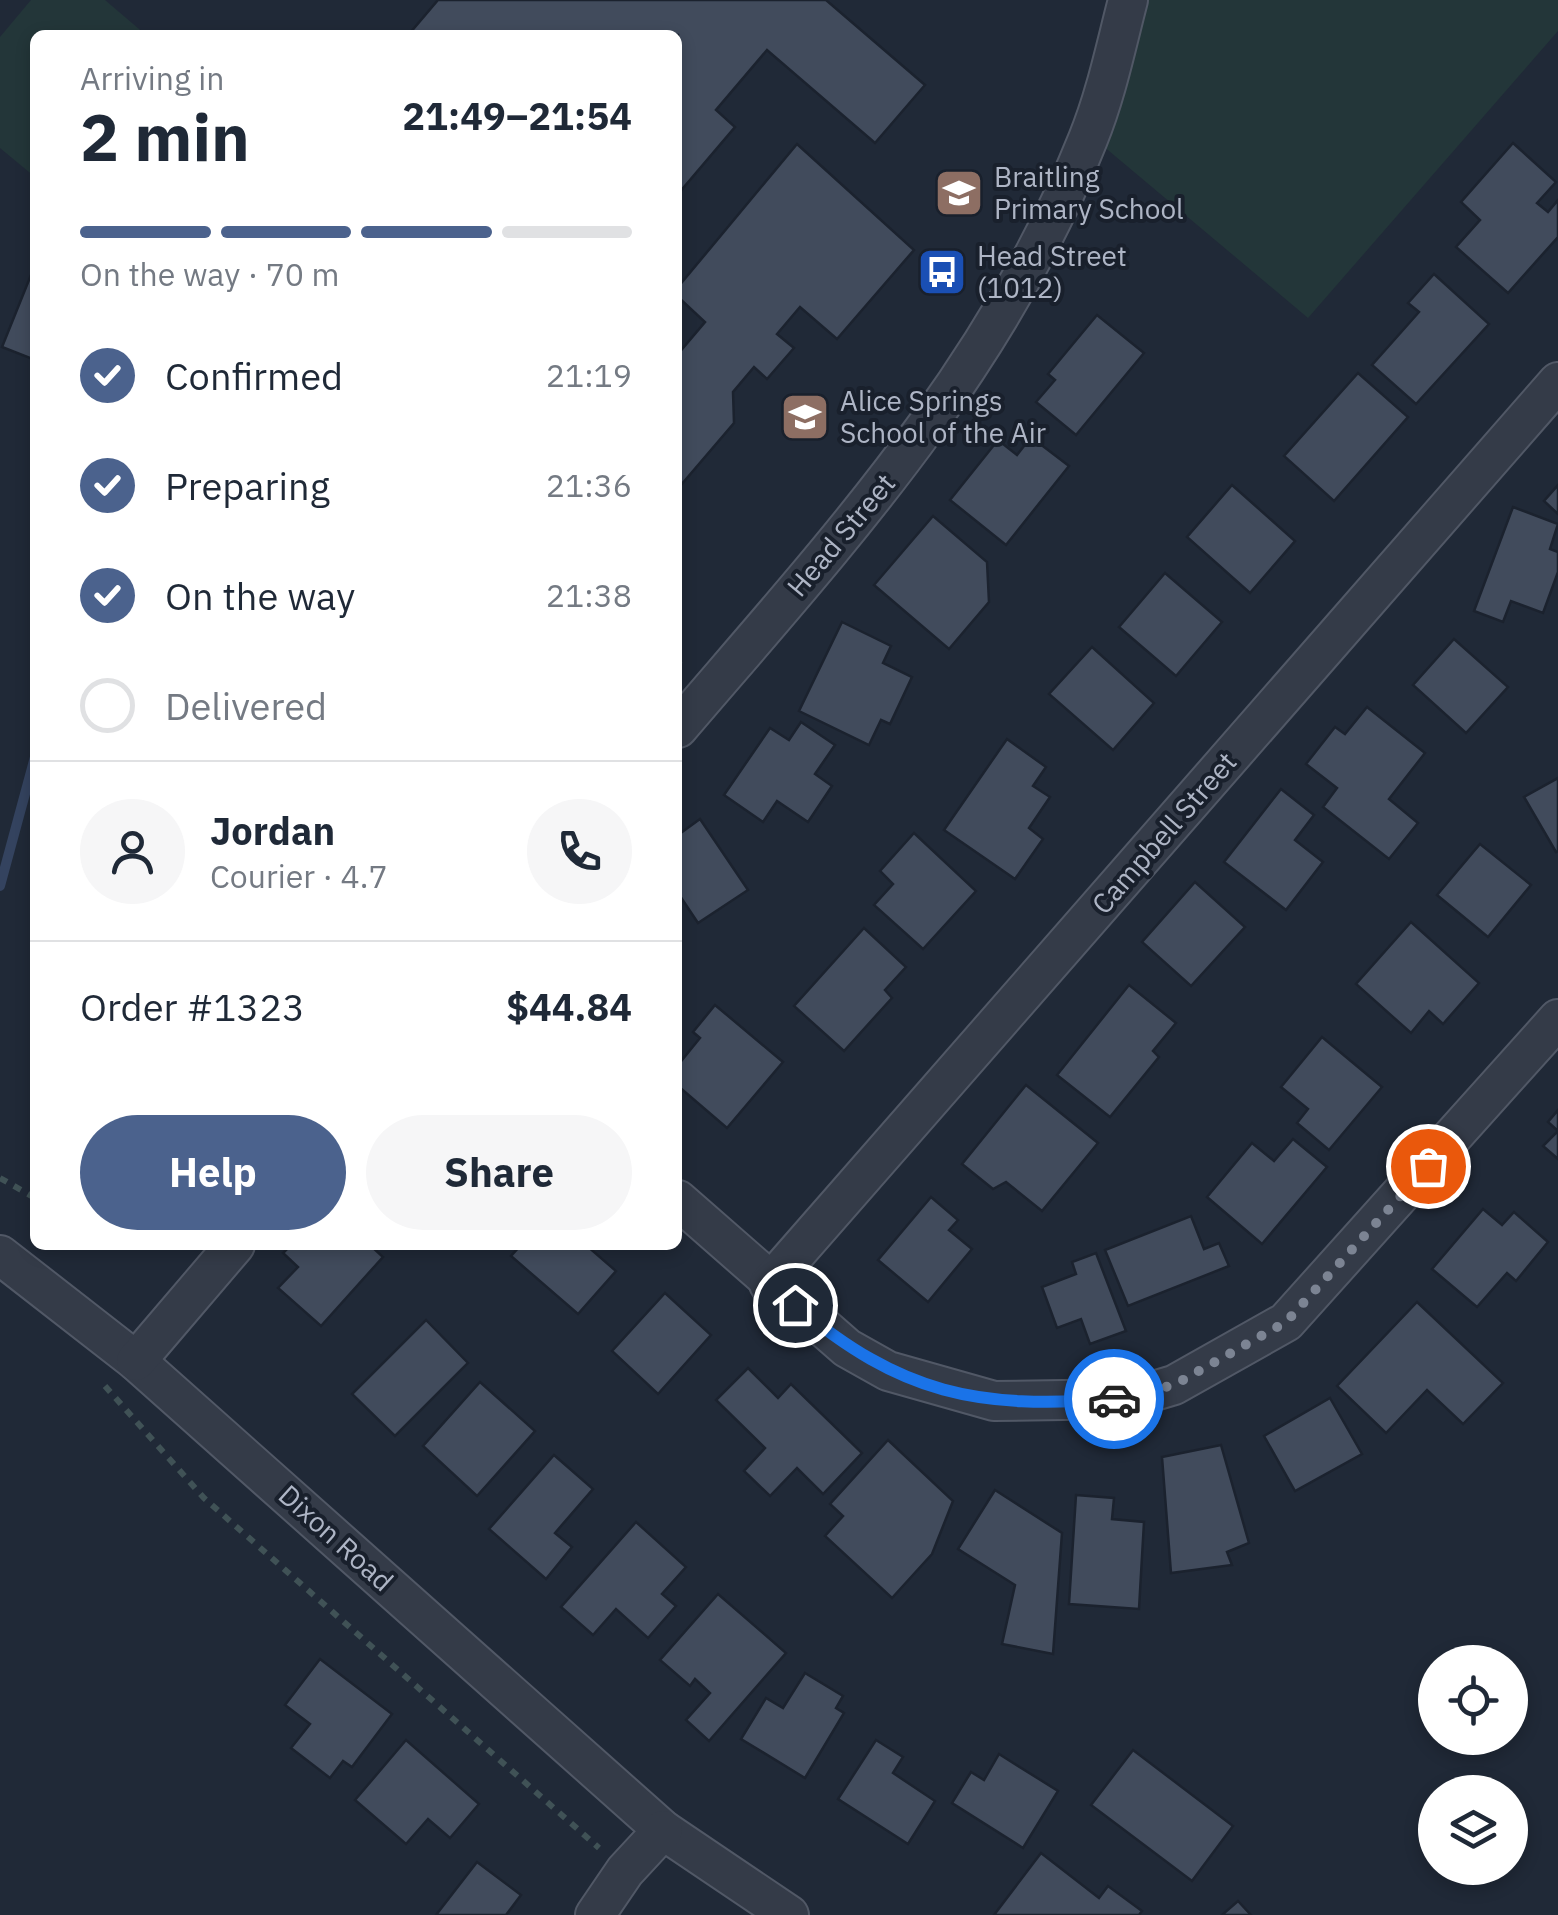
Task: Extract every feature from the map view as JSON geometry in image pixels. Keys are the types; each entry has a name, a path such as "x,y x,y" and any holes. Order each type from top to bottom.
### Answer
{"street":[{"name":"Head Street","path":"682,723 886,485 980,349 1042,242 1090,136 1128,0"},
{"name":"Campbell Street","path":"769,1284 1558,382"},
{"path":"682,1204 846,1348 888,1371 942,1390 994,1401 1128,1398 1174,1385 1286,1322 1558,1019"},
{"path":"136,1360 231,1250"},
{"name":"Dixon Road","path":"0,1255 136,1360 663,1830 788,1915"},
{"path":"594,1915 625,1870 663,1830"}],"path":[{"path":"0,1178 30,1195"},
{"path":"96,1378 204,1498 625,1870"}],"shaded area":[{"path":"31,0 105,0 140,30 30,30 30,173 0,148 0,37"},
{"path":"1128,0 1558,0 1558,31 1308,318 1090,135"}],"building":[{"path":"438,0 826,0 925,85 875,143 767,50 716,110 735,127 682,189 682,30 413,30"},
{"path":"1513,143 1556,182 1537,203 1548,212 1558,200 1558,237 1508,293 1456,247 1480,220 1461,202"},
{"name":"Alice Springs School of the Air","path":"797,144 914,250 837,339 800,307 777,334 794,348 767,379 754,367 733,392 734,423 682,484 682,349 705,322 682,301 682,282"},
{"path":"1434,274 1489,324 1416,404 1372,365 1419,312 1408,303"},
{"path":"30,277 30,358 2,347"},
{"path":"1097,315 1144,353 1076,435 1036,402 1055,380 1048,374"},
{"path":"1358,373 1408,417 1334,501 1284,456"},
{"path":"1031,437 1069,466 1006,545 950,500 998,440 1017,455"},
{"path":"1232,485 1295,541 1250,593 1187,537"},
{"path":"1558,485 1558,514 1544,501"},
{"path":"1513,507 1558,524 1550,549 1558,552 1558,572 1543,613 1511,601 1503,622 1474,611"},
{"path":"933,516 987,562 989,602 949,649 874,585"},
{"path":"1165,573 1222,622 1176,676 1119,627"},
{"path":"842,622 891,646 883,663 912,677 890,724 881,720 869,745 799,711"},
{"path":"1454,639 1508,687 1466,733 1413,685"},
{"path":"1092,647 1154,703 1113,750 1049,694"},
{"path":"1367,707 1425,753 1389,799 1418,823 1389,859 1323,807 1337,788 1306,764 1335,727 1345,734"},
{"path":"801,722 835,745 815,774 832,786 808,822 777,801 763,822 724,795 770,728 789,740"},
{"path":"1007,739 1046,767 1033,786 1050,797 1029,828 1043,839 1015,879 944,830"},
{"path":"1558,778 1558,851 1556,852 1524,797"},
{"path":"1281,789 1314,815 1295,840 1323,862 1286,910 1224,862"},
{"path":"700,819 748,890 698,923 682,899 682,832"},
{"path":"914,833 976,891 923,949 874,905 893,884 880,871"},
{"path":"1480,844 1531,885 1488,937 1437,895"},
{"path":"1195,882 1245,927 1191,986 1142,942"},
{"path":"1411,922 1479,983 1443,1024 1429,1011 1411,1033 1356,984"},
{"path":"864,928 906,967 885,990 892,998 844,1051 794,1006"},
{"path":"1129,985 1176,1023 1153,1051 1159,1057 1110,1117 1057,1075"},
{"path":"715,1005 783,1062 727,1128 682,1089 682,1060 700,1038 693,1032"},
{"path":"1322,1037 1382,1087 1329,1150 1297,1123 1308,1109 1281,1087"},
{"path":"1026,1085 1098,1143 1042,1211 1006,1182 993,1189 962,1164"},
{"path":"1558,1110 1558,1131 1548,1122"},
{"path":"1558,1131 1558,1159 1543,1146"},
{"path":"1293,1139 1327,1167 1262,1244 1207,1197 1252,1143 1274,1161"},
{"path":"931,1197 958,1220 949,1230 972,1249 928,1302 878,1260"},
{"path":"1483,1209 1502,1225 1514,1212 1548,1242 1516,1281 1507,1273 1477,1307 1432,1269"},
{"path":"1191,1216 1204,1249 1219,1243 1229,1266 1128,1306 1105,1250"},
{"path":"375,1250 383,1257 321,1326 278,1288 298,1267 283,1253"},
{"path":"516,1250 592,1250 616,1271 578,1314 511,1256"},
{"path":"1096,1253 1126,1331 1090,1344 1081,1319 1057,1328 1042,1287 1076,1274 1072,1262"},
{"path":"665,1293 711,1335 658,1394 612,1351"},
{"path":"1417,1302 1503,1383 1463,1424 1427,1390 1386,1433 1337,1386"},
{"path":"426,1320 468,1363 395,1436 352,1394"},
{"path":"748,1368 778,1398 791,1384 862,1453 823,1494 797,1468 770,1496 744,1471 765,1448 716,1400"},
{"path":"480,1382 535,1431 477,1496 423,1446"},
{"path":"1330,1398 1362,1454 1295,1491 1264,1436"},
{"path":"888,1440 953,1501 932,1554 892,1598 825,1536 843,1516 830,1504"},
{"path":"1221,1445 1249,1543 1227,1552 1232,1565 1171,1573 1162,1457"},
{"path":"554,1455 593,1489 555,1533 572,1547 546,1579 489,1529"},
{"path":"995,1490 1062,1533 1053,1654 1002,1644 1015,1585 958,1549"},
{"path":"1076,1495 1114,1498 1112,1519 1144,1522 1139,1609 1069,1604"},
{"path":"636,1522 686,1567 662,1594 676,1606 648,1638 616,1609 593,1635 561,1607"},
{"path":"718,1594 786,1653 709,1741 686,1720 710,1693 695,1679 690,1686 660,1660"},
{"path":"320,1659 392,1714 352,1767 343,1761 330,1778 291,1748 310,1724 285,1705"},
{"path":"805,1673 843,1696 836,1708 844,1713 805,1778 741,1739 766,1698 783,1708"},
{"path":"406,1740 479,1804 450,1838 428,1819 406,1844 355,1800"},
{"path":"876,1740 903,1757 893,1773 935,1801 908,1844 838,1799"},
{"path":"1133,1750 1233,1826 1192,1881 1091,1805"},
{"path":"999,1754 1058,1791 1023,1848 952,1803 971,1772 984,1780"},
{"path":"1041,1853 1099,1898 1108,1886 1142,1911 1139,1915 994,1915"},
{"path":"477,1862 521,1895 506,1915 436,1915"},
{"path":"1238,1901 1251,1915 1222,1915"}],"waterway":[{"path":"0,886 30,775"}],"way so far":[{"path":"1114,1399 1174,1385 1286,1322 1428,1166"}],"place":[{"name":"Braitling Primary School","path":"959,193"},
{"name":"Head Street (1012)","path":"942,272"},
{"name":"Alice Springs School of the Air","path":"805,417"}],"route":[{"path":"795,1305 846,1348 888,1371 942,1390 994,1401 1114,1399"}]}
